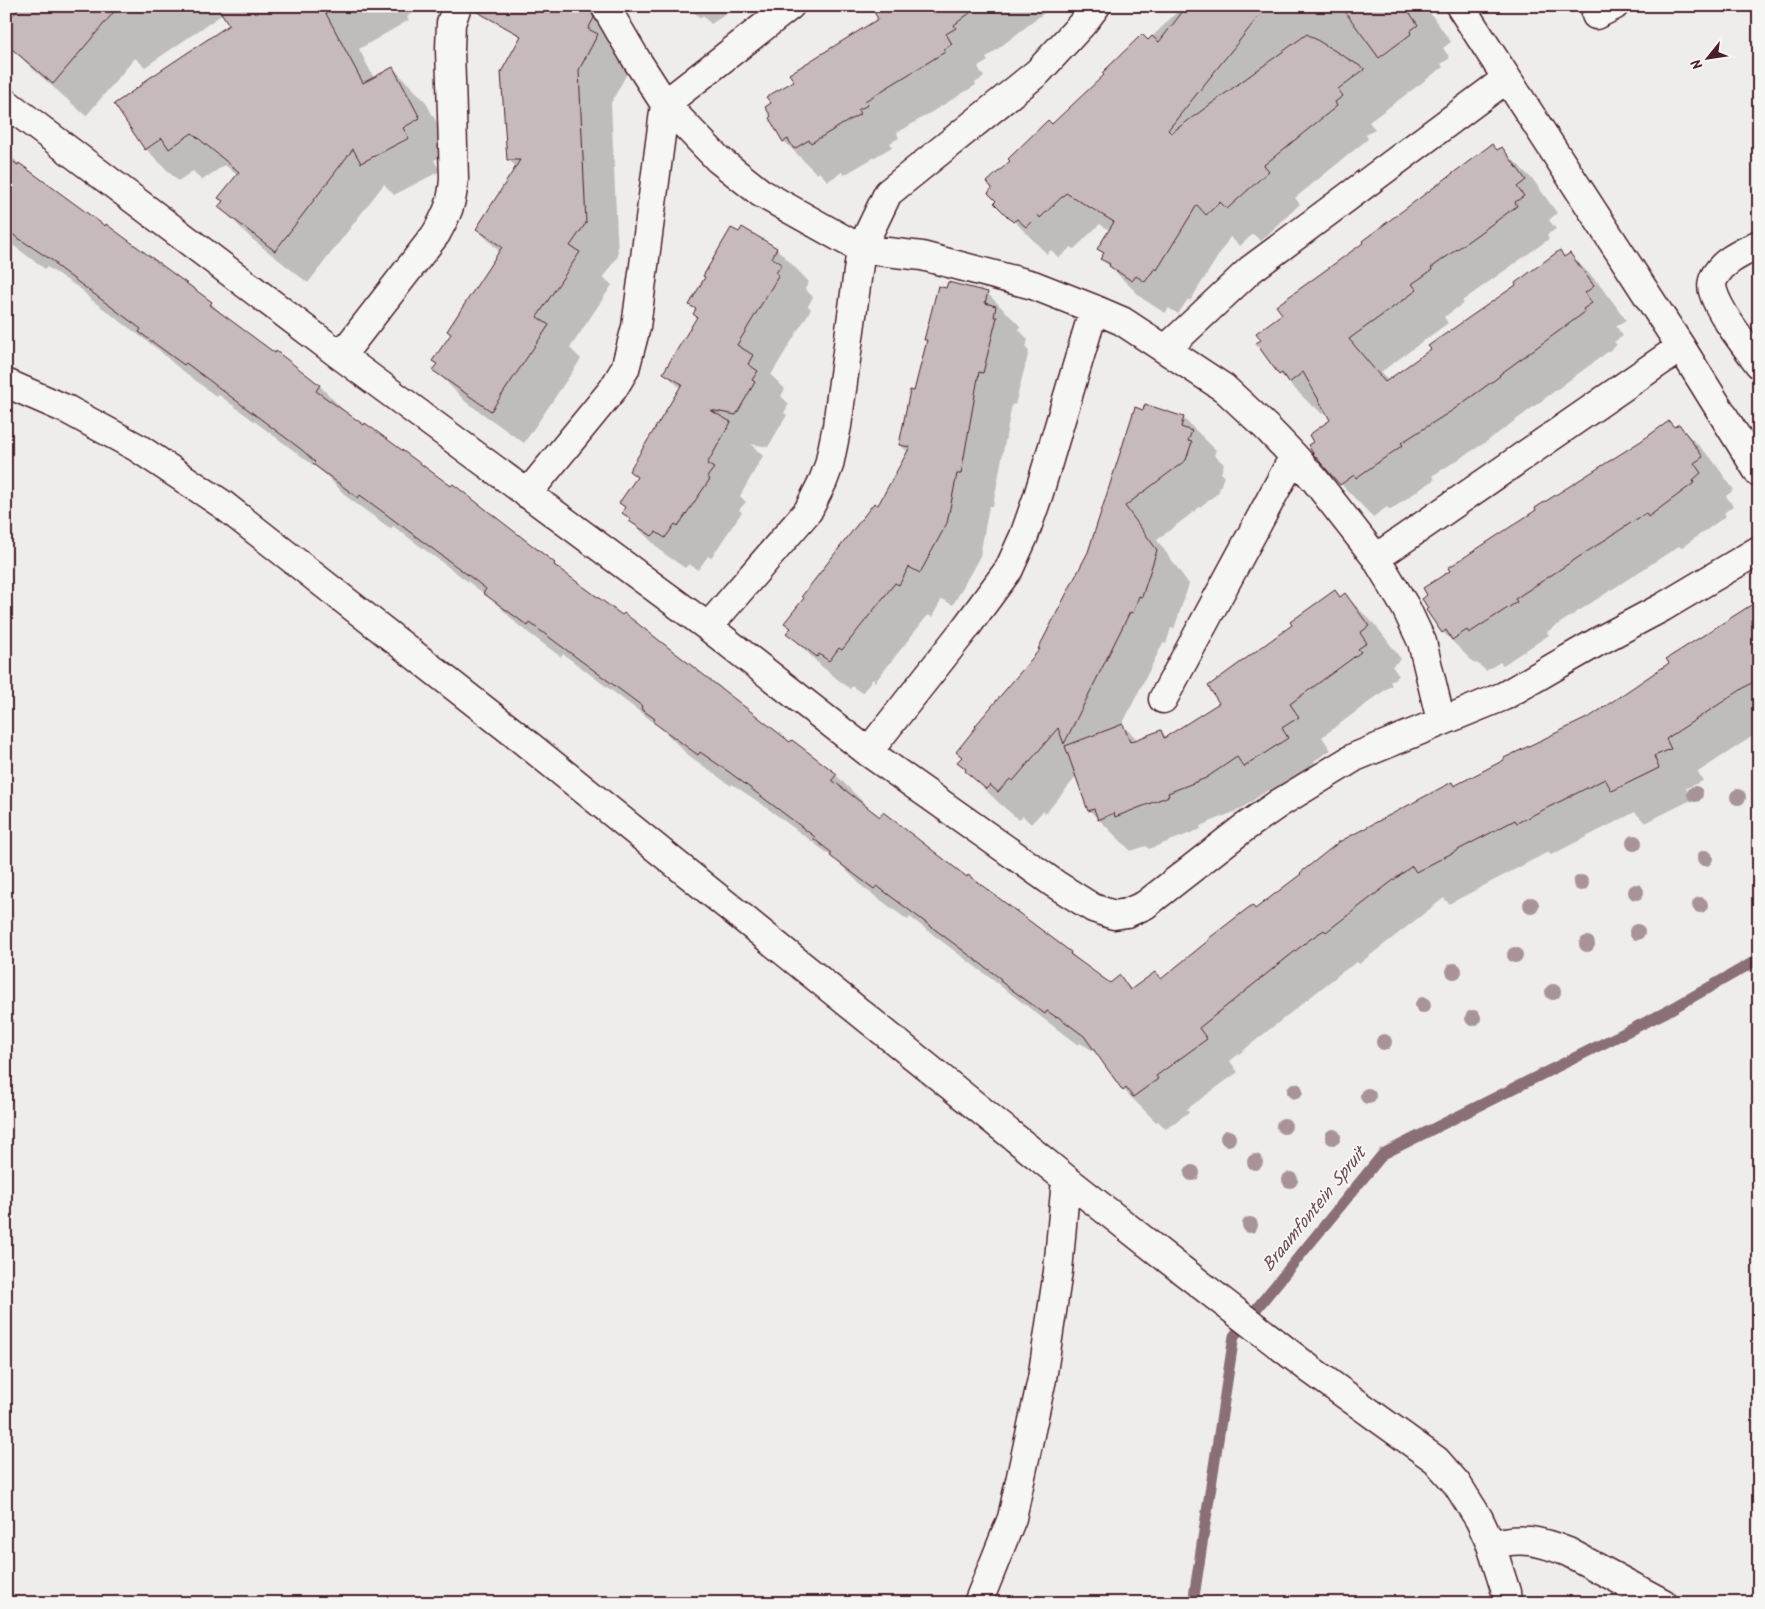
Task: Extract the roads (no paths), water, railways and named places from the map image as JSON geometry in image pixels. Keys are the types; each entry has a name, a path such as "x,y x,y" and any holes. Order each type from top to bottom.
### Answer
{"street":[{"path":"341,356 436,234 452,200 454,179 450,48 451,23 458,6"},
{"path":"605,6 636,60 665,104 718,159 761,193 861,249 922,256 1033,285 1094,309 1122,321 1224,388 1294,456 1376,558 1406,608 1422,642 1441,722"},
{"path":"527,494 613,389 624,369 636,327 665,104 790,6"},
{"path":"708,628 808,511 823,481 829,465 837,426 861,249 888,193 1038,72 1084,23 1096,6"},
{"path":"1460,6 1759,473"},
{"path":"1166,350 1250,270 1506,79"},
{"path":"6,103 341,356 708,628 868,752 1056,884 1093,908 1114,915 1127,913 1145,905 1241,830 1278,804 1355,757 1504,696 1590,646 1664,608 1759,550"},
{"path":"1759,244 1729,261 1717,272 1712,290 1726,316 1759,364"},
{"path":"868,752 964,630 1009,569 1024,536 1038,496 1094,309"},
{"path":"1376,558 1680,347"},
{"path":"6,383 68,410 138,448 222,504 525,742 1066,1179 1310,1370 1436,1460 1457,1484 1480,1519 1491,1544 1506,1592 1507,1603"},
{"path":"1163,699 1294,456"},
{"path":"978,1603 1012,1518 1042,1379 1058,1270 1066,1179"},
{"path":"1491,1544 1502,1541 1534,1540 1552,1545 1663,1603"}],"waterway":[{"name":"Braamfontein Spruit","path":"1193,1603 1234,1336 1383,1154 1666,1012 1759,959"}]}
